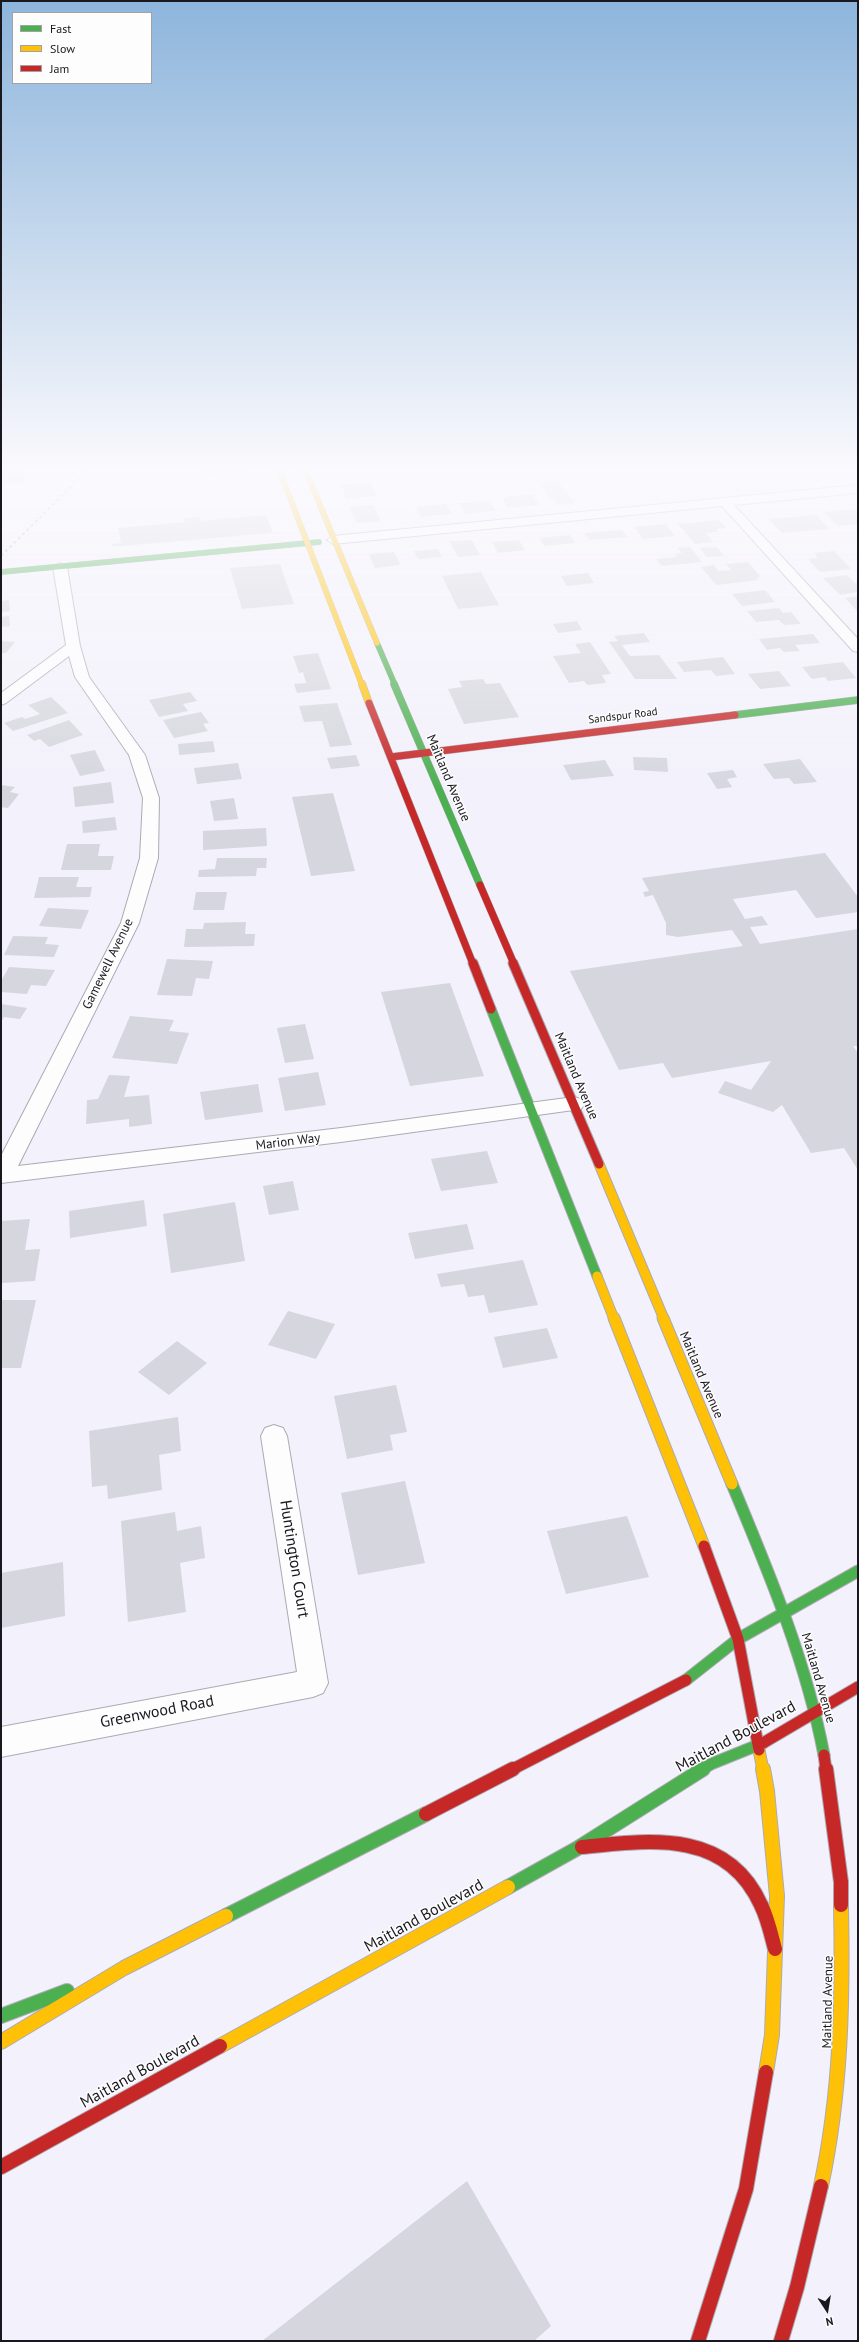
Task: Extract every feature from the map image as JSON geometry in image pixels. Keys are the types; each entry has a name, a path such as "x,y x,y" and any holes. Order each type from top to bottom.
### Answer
{"main road":[{"path":"318,573 723,1594 738,1639 760,1745 767,1791 777,1896 772,2035 746,2188 698,2341"},
{"name":"Maitland Avenue","path":"347,573 574,1104 786,1612 816,1711 824,1753 841,1882 843,2014 837,2102 831,2146 797,2287 781,2341"},
{"name":"Sandspur Road","path":"391,757 858,700"},
{"path":"1,2042 124,1968 687,1680 738,1639 858,1571"},
{"name":"Maitland Boulevard","path":"1,2167 578,1848 711,1764 760,1745 858,1687"},
{"path":"578,1848 676,1841 710,1849 738,1871 752,1887 759,1900 775,1949"},
{"path":"1,2016 124,1968"}],"street":[{"name":"Gamewell Avenue","path":"2,1175 130,923 149,858 151,798 138,754 82,677 73,646 61,573"},
{"path":"790,573 858,648"},
{"path":"1,700 73,646"},
{"name":"Marion Way","path":"2,1175 65,1169 334,1136 531,1108 574,1104"},
{"name":"Huntington Court","path":"274,1436 313,1683"},
{"name":"Greenwood Road","path":"1,1742 313,1683"}],"building":[{"path":"232,573 283,573 294,604 242,609"},
{"path":"482,573 499,605 458,609 442,576"},
{"path":"588,573 594,583 567,586 561,576"},
{"path":"706,573 758,573 761,577 756,578 759,580 716,585"},
{"path":"847,575 855,583 858,582 858,592 840,595 823,578"},
{"path":"765,590 775,602 742,606 732,594"},
{"path":"858,596 858,612 845,598"},
{"path":"9,600 10,611 1,612 1,601"},
{"path":"779,608 783,613 791,612 801,624 784,625 779,620 756,622 747,611"},
{"path":"9,616 10,626 1,627 1,617"},
{"path":"577,621 582,630 558,633 553,624"},
{"path":"644,633 650,642 622,645 630,656 659,655 677,679 635,679 609,642 618,641 614,636"},
{"path":"813,634 820,643 795,645 800,651 784,652 780,648 767,650 759,639"},
{"path":"1,641 15,642 6,653 1,653"},
{"path":"590,642 611,674 602,675 606,683 587,685 584,681 569,683 553,656 581,653 575,644"},
{"path":"318,653 331,689 297,693 294,684 306,683 303,672 299,673 293,656"},
{"path":"723,657 735,674 716,676 711,670 684,672 677,662"},
{"path":"843,662 856,678 828,681 825,677 812,679 802,667"},
{"path":"779,671 791,686 760,689 748,674"},
{"path":"483,679 486,684 500,683 519,717 464,724 448,689 462,687 459,681"},
{"path":"190,692 197,701 183,704 188,711 159,717 149,700"},
{"path":"51,697 68,713 13,731 4,723 22,717 25,719 40,714 28,705"},
{"path":"337,703 352,745 330,747 322,721 304,722 299,706"},
{"path":"201,712 209,723 203,724 208,731 174,738 163,720"},
{"path":"69,720 83,735 49,747 40,739 34,741 27,735"},
{"path":"213,741 215,752 179,755 178,744"},
{"path":"95,750 105,771 80,776 70,755"},
{"path":"356,755 360,766 331,769 327,758"},
{"path":"633,757 667,758 668,772 634,770"},
{"path":"800,759 817,782 794,784 789,778 774,779 763,764"},
{"path":"605,760 614,776 571,780 563,765"},
{"path":"238,763 242,779 197,784 194,768"},
{"path":"733,770 737,777 727,779 732,787 717,789 707,773"},
{"path":"111,782 114,803 75,807 73,787"},
{"path":"1,785 15,787 10,792 19,794 8,808 1,807"},
{"path":"333,793 355,871 311,876 292,797"},
{"path":"234,798 238,819 214,821 210,801"},
{"path":"115,817 117,830 83,833 82,821"},
{"path":"266,828 267,846 203,850 203,831"},
{"path":"67,844 100,844 98,856 114,856 111,870 61,870"},
{"path":"825,853 858,897 858,912 816,918 796,890 733,899 745,919 762,916 768,925 750,927 760,944 858,929 858,1046 853,1046 858,1053 858,1170 844,1148 811,1153 782,1105 773,1112 718,1093 725,1081 751,1090 771,1061 672,1078 663,1063 619,1070 570,971 743,946 732,930 678,937 666,935 666,923 653,895 645,897 643,892 649,891 642,878"},
{"path":"217,858 267,858 266,868 257,868 256,876 198,877 199,870 215,869"},
{"path":"39,877 79,877 76,887 92,887 90,897 34,898"},
{"path":"196,892 227,892 224,910 193,910"},
{"path":"48,908 89,910 81,929 39,926"},
{"path":"246,922 245,934 255,934 254,946 184,947 186,929 203,929 204,923"},
{"path":"13,936 48,937 45,944 59,945 54,957 4,955"},
{"path":"167,959 213,961 209,979 196,978 192,996 157,995"},
{"path":"9,967 55,970 46,986 31,985 27,994 1,992 1,981"},
{"path":"450,983 484,1076 410,1086 381,992"},
{"path":"1,1004 27,1008 20,1019 4,1017 1,1022"},
{"path":"130,1016 174,1020 169,1031 189,1033 177,1064 112,1058"},
{"path":"305,1024 314,1059 285,1063 277,1028"},
{"path":"318,1072 326,1105 285,1111 278,1078"},
{"path":"109,1075 130,1076 124,1097 149,1095 152,1124 129,1127 129,1119 86,1124 87,1100 98,1099"},
{"path":"258,1084 263,1112 205,1120 200,1092"},
{"path":"487,1151 498,1183 441,1191 431,1159"},
{"path":"293,1181 299,1210 269,1215 263,1186"},
{"path":"144,1200 147,1226 70,1238 69,1211"},
{"path":"235,1202 245,1261 171,1273 163,1214"},
{"path":"30,1219 25,1250 40,1249 35,1281 1,1283 1,1221"},
{"path":"467,1224 474,1249 415,1259 408,1233"},
{"path":"523,1260 538,1305 489,1313 484,1295 468,1297 464,1284 441,1287 437,1274"},
{"path":"1,1300 36,1300 21,1368 1,1368"},
{"path":"288,1311 335,1324 316,1359 268,1345"},
{"path":"547,1328 558,1358 503,1368 494,1337"},
{"path":"177,1341 207,1363 169,1395 138,1372"},
{"path":"396,1385 407,1432 390,1435 393,1450 347,1459 334,1396"},
{"path":"178,1417 181,1451 159,1455 162,1490 108,1499 107,1485 92,1487 89,1431"},
{"path":"405,1481 425,1563 358,1575 341,1493"},
{"path":"175,1512 177,1531 201,1526 205,1558 180,1563 186,1612 128,1622 121,1521"},
{"path":"627,1516 649,1577 566,1594 547,1531"},
{"path":"63,1562 65,1616 1,1628 1,1573"},
{"path":"467,2181 551,2326 534,2341 262,2341"}],"traffic: fast":[{"path":"377,643 480,885"},
{"path":"735,715 858,700"},
{"path":"491,1009 597,1276"},
{"path":"732,1484 773,1583 798,1651 817,1720 824,1755"},
{"path":"686,1680 738,1639 858,1571"},
{"path":"508,1887 578,1848 711,1764 763,1743"},
{"path":"226,1916 426,1814"},
{"path":"1,2016 67,1991"}],"traffic: slow":[{"path":"319,573 369,703"},
{"path":"348,573 377,643"},
{"path":"599,1164 732,1484"},
{"path":"597,1276 704,1546"},
{"path":"759,1750 767,1791 777,1896 772,2035 766,2072"},
{"path":"220,2046 508,1887"},
{"path":"821,2186 829,2151 838,2081 842,2011 841,1905"},
{"path":"1,2042 124,1968 226,1916"}],"traffic: jam":[{"path":"369,703 491,1009"},
{"path":"391,757 735,715"},
{"path":"480,885 599,1164"},
{"path":"704,1546 738,1639 759,1750"},
{"path":"426,1814 686,1680"},
{"path":"763,1743 858,1687"},
{"path":"824,1755 841,1882 841,1905"},
{"path":"582,1847 634,1842 682,1844 704,1849 725,1860 743,1876 759,1900 775,1949"},
{"path":"1,2167 220,2046"},
{"path":"698,2341 746,2189 766,2072"},
{"path":"781,2341 797,2287 821,2186"}]}
